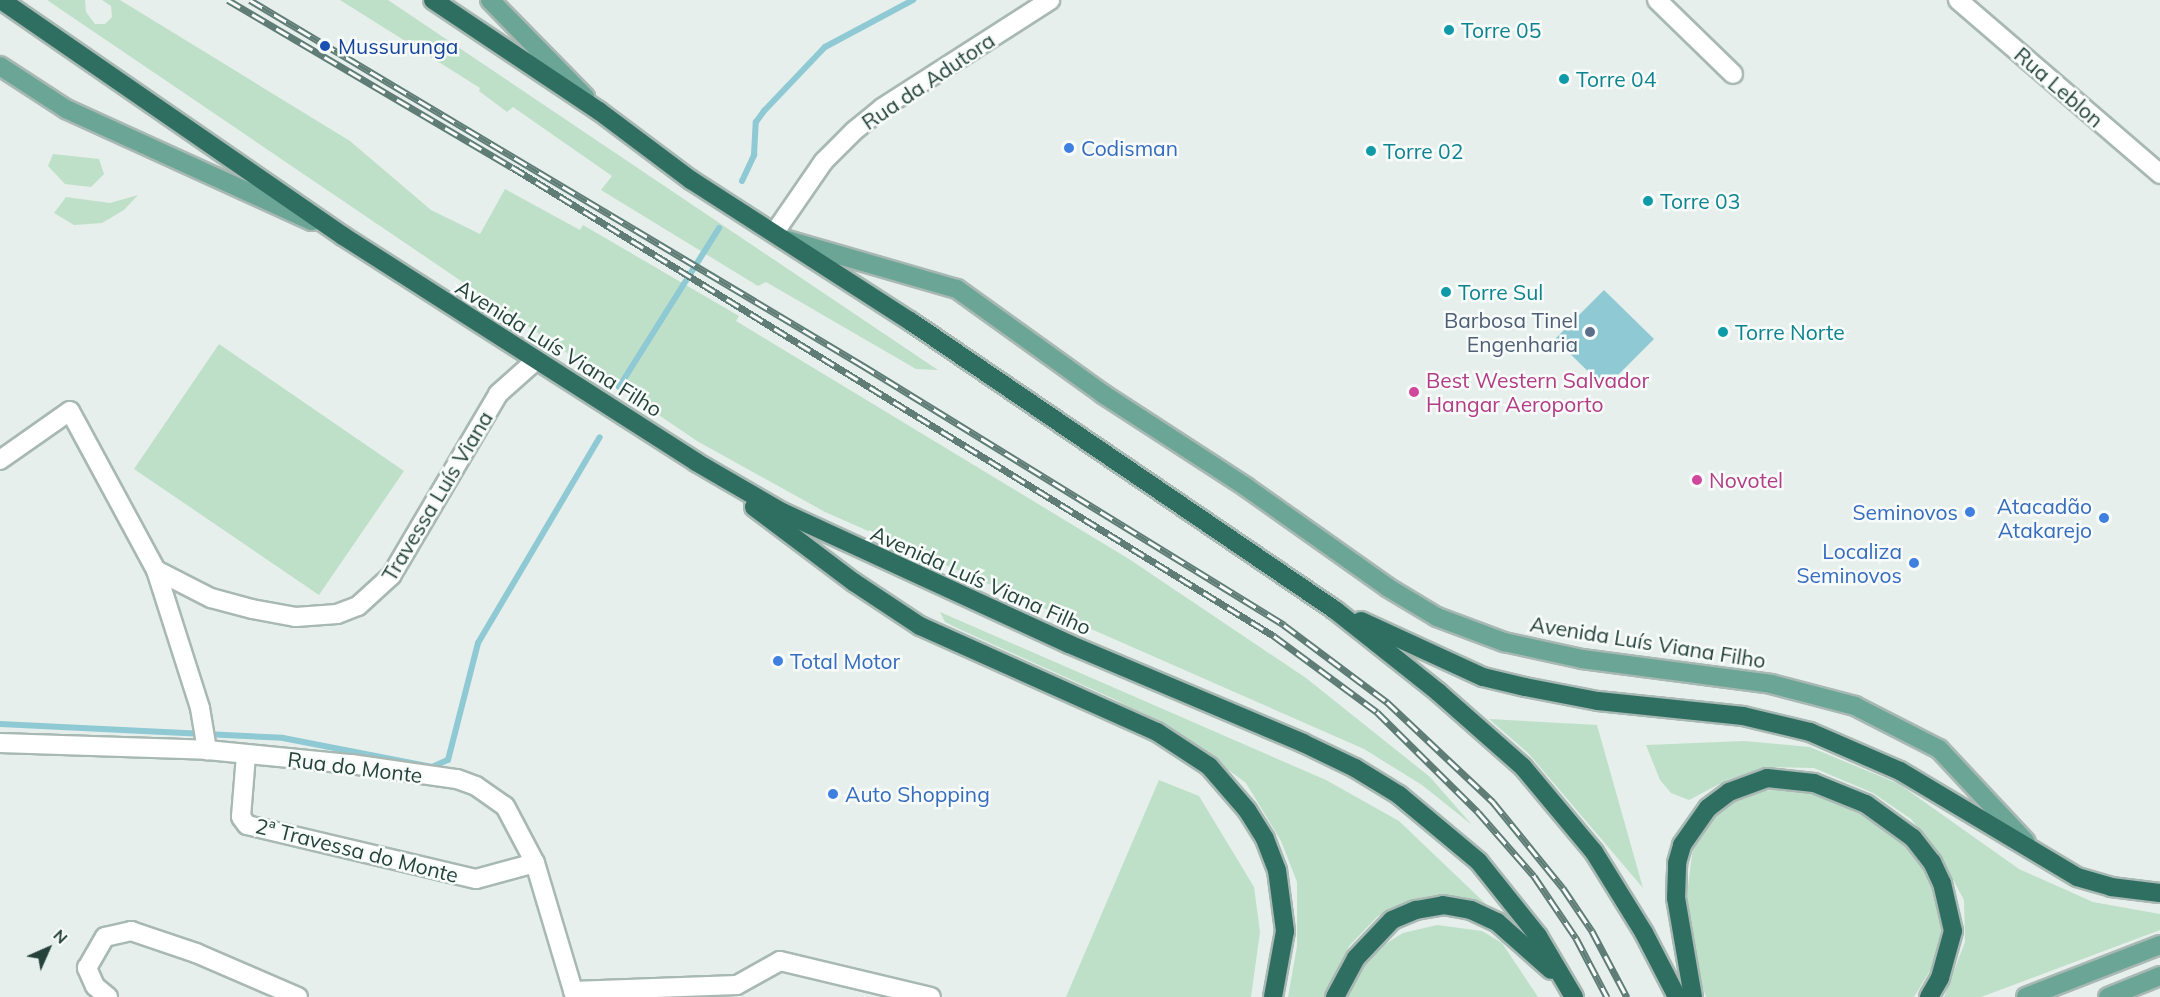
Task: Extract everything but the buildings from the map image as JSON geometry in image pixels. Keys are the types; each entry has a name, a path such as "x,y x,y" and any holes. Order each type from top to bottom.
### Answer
{"highway":[{"name":"Avenida Luís Viana Filho","path":"1,0 343,236 696,462 829,536 1355,768 1424,814 1479,862 1512,900 1571,992"},
{"name":"Avenida Luís Viana Filho","path":"433,0 599,111 691,180 781,236 1335,610 1478,725 1559,807 1623,895 1677,997"},
{"path":"696,462 855,583 920,626 1157,732 1209,766 1247,810 1266,839 1277,870 1286,931 1273,997"},
{"path":"1335,610 1484,677 1599,701 1743,716 1810,732 1900,771 2050,863 2111,887 2160,893"},
{"path":"1693,997 1676,898 1677,863 1682,845 1708,808 1729,792 1767,778 1814,783 1866,804 1913,838 1932,862 1942,883 1953,931 1948,956 1929,997"},
{"path":"1335,997 1356,958 1392,920 1416,910 1443,905 1471,910 1497,922 1571,992"}],"main road":[{"name":"Avenida Luís Viana Filho","path":"490,0 599,111"},
{"name":"Avenida Luís Viana Filho","path":"0,66 66,109 343,236"},
{"name":"Avenida Luís Viana Filho","path":"781,236 957,289 1387,588 1458,626 1504,642 1582,658 1771,684 1824,696 1921,737 1950,759 2000,817 2050,863"},
{"path":"2026,997 2160,945"},
{"path":"2108,997 2160,976"}],"street":[{"name":"Rua da Adutora","path":"781,236 824,161 854,130 882,108 1050,0"},
{"path":"1657,0 1733,74"},
{"name":"Rua Leblon","path":"1958,0 2160,174"},
{"name":"Travessa Luís Viana","path":"156,570 211,598 296,617 337,614 358,606 391,576 498,394 535,361"},
{"path":"0,460 70,411 156,570 201,714 206,743"},
{"name":"Rua do Monte","path":"0,743 206,743 246,755 351,764 467,782 492,795 505,806 535,863 574,994 737,985 780,961 931,997"},
{"name":"2ª Travessa do Monte","path":"246,755 241,817 247,825 476,879 535,863"},
{"path":"108,997 95,986 87,968 98,946 116,932 131,931 196,953 298,997"}],"green space":[{"path":"47,0 85,0 86,12 95,24 105,24 112,17 111,6 102,0 120,0 350,141 431,210 480,234 505,189 580,230 583,225 739,316 736,321 1129,559 1306,678 1430,777 1472,825 1422,785 1364,749 825,512 697,441"},
{"path":"340,0 388,0 938,370 916,369 766,282 758,286 601,190 612,176 513,107 507,112 479,91 480,88"},
{"path":"53,154 99,159 104,174 91,187 65,184 48,166"},
{"path":"138,195 124,210 102,223 74,225 54,213 66,197 110,203"},
{"path":"219,344 404,471 319,595 134,469"},
{"path":"940,612 1326,780 1399,821 1487,905 1462,898 1438,898 1378,916 1349,946 1325,997 1288,997 1297,946 1297,882 1281,841 1246,783 1187,739 1116,700 945,622"},
{"path":"1489,719 1597,725 1643,888 1528,753"},
{"path":"1744,741 1810,747 1899,784 2019,869 2093,902 2160,914 2160,930 1981,997 1944,997 1965,942 1964,900 1943,861 1911,819 1873,793 1814,768 1766,767 1727,780 1689,800 1671,793 1660,780 1646,745"},
{"path":"1159,780 1199,796 1254,887 1260,932 1251,997 1066,997"},
{"path":"1788,788 1826,798 1878,823 1916,856 1940,904 1942,951 1914,997 1706,997 1695,965 1687,894 1693,847 1715,813 1749,793"},
{"path":"1437,925 1482,931 1502,943 1538,997 1343,997 1374,951 1403,933"}],"water":[{"path":"1604,290 1654,339 1605,388 1555,339"}],"waterway":[{"path":"742,181 754,155 756,122 764,111 825,47 913,0"},
{"path":"619,387 719,228"},
{"path":"0,724 283,738 432,767 448,760 478,643 600,437"}],"railway":[{"path":"228,0 512,167 1274,636 1377,712 1478,812 1534,876 1576,938 1607,997"},
{"path":"250,0 862,365 1284,625 1387,702 1493,802 1563,888 1592,931 1627,997"}],"place":[{"name":"Torre 05","path":"1449,30"},
{"name":"Mussurunga","path":"325,46"},
{"name":"Torre 04","path":"1564,79"},
{"name":"Codisman","path":"1069,148"},
{"name":"Torre 02","path":"1371,151"},
{"name":"Torre 03","path":"1648,201"},
{"name":"Torre Sul","path":"1446,292"},
{"name":"Barbosa Tinel Engenharia","path":"1590,332"},
{"name":"Torre Norte","path":"1723,332"},
{"name":"Best Western Salvador Hangar Aeroporto","path":"1414,392"},
{"name":"Novotel","path":"1697,480"},
{"name":"Seminovos","path":"1970,512"},
{"name":"Atacadão Atakarejo","path":"2104,518"},
{"name":"Localiza Seminovos","path":"1914,563"},
{"name":"Total Motor","path":"778,661"},
{"name":"Auto Shopping","path":"833,794"}]}
